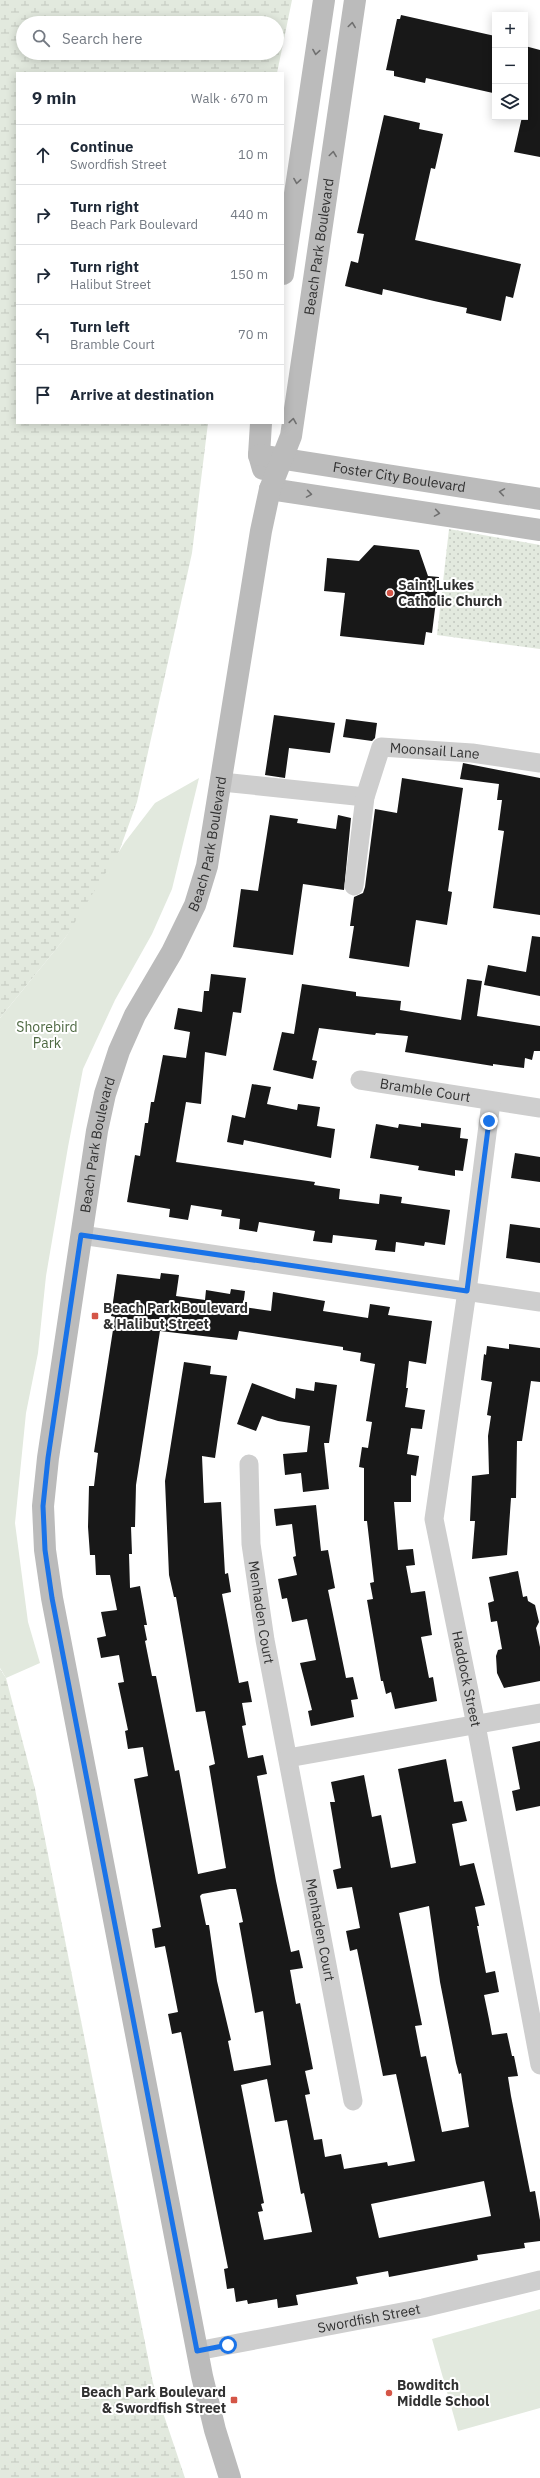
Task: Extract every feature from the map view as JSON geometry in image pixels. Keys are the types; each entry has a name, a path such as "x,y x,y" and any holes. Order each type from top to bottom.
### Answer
{"main road":[{"path":"284,267 324,0"},
{"name":"Beach Park Boulevard","path":"230,2478 215,2430 197,2351 53,1606 45,1550 43,1506 48,1458 81,1235 105,1094 119,1051 135,1015 172,952 195,904 211,848 244,639 270,489 284,458 291,436 355,0"},
{"name":"Beach Park Boulevard","path":"261,424 259,455 270,489"},
{"name":"Foster City Boulevard","path":"259,455 540,499"},
{"path":"270,489 540,530"}],"street":[{"name":"Moonsail Lane","path":"354,886 365,797 381,747 472,753 540,763"},
{"path":"222,782 365,797"},
{"name":"Bramble Court","path":"360,1080 491,1102 540,1108"},
{"path":"467,1291 491,1102"},
{"path":"81,1235 540,1302"},
{"name":"Haddock Street","path":"467,1291 434,1519 476,1725 540,2065"},
{"name":"Menhaden Court","path":"249,1464 251,1544 265,1640 353,2101"},
{"path":"288,1758 540,1713"},
{"name":"Swordfish Street","path":"197,2351 423,2308 540,2280"}],"green space":[{"path":"0,0 292,0 284,39 284,16 16,16 16,60 280,60 277,72 16,72 16,424 208,424 192,553 137,802 112,871 65,938 0,1018"},
{"path":"449,529 540,545 540,649 437,635"},
{"name":"Shorebird Park","path":"199,778 172,889 152,934 115,1000 83,1069 46,1276 38,1353 26,1413 15,1523 28,1622 40,1663 6,1678 0,1668 0,1018 65,938 125,842 155,803"},
{"path":"0,1669 6,1678 35,1789 153,2383 185,2478 0,2478"},
{"path":"540,2309 540,2408 458,2431 432,2339"}],"building":[{"path":"401,15 492,35 492,93 426,78 425,83 394,76 394,71 386,70 397,19 400,19"},
{"path":"528,47 540,50 540,157 514,152 521,120 528,120"},
{"path":"384,115 420,123 419,129 443,134 435,169 431,168 415,240 521,264 513,298 506,296 501,321 466,313 467,308 383,289 382,295 345,286 351,261 358,263 364,234 357,233"},
{"name":"Saint Lukes Catholic Church","path":"374,545 419,550 428,576 439,577 432,633 426,632 424,645 340,636 345,593 324,591 327,558 359,561"},
{"path":"274,715 335,723 330,753 289,748 285,778 265,775"},
{"path":"346,719 377,723 375,738 372,741 343,737"},
{"path":"463,763 540,778 540,915 493,908 504,831 498,830 502,800 497,800 499,784 460,779"},
{"path":"402,778 463,788 448,891 452,892 447,925 416,920 409,967 349,958 354,926 350,926 354,897 363,893 365,887 375,809 397,813"},
{"path":"270,815 298,819 297,823 336,829 338,815 351,818 344,890 303,884 293,955 233,947 241,889 258,891"},
{"path":"532,936 540,937 540,996 484,985 488,965 526,972"},
{"path":"211,974 246,978 241,1013 233,1012 226,1056 205,1052 201,1104 186,1102 176,1162 315,1182 314,1185 340,1189 339,1199 379,1204 380,1194 402,1197 401,1203 450,1210 445,1245 425,1242 424,1246 396,1242 395,1252 375,1250 377,1240 333,1235 332,1243 313,1241 315,1231 259,1222 257,1232 239,1229 240,1219 221,1216 222,1210 191,1205 188,1220 169,1217 170,1209 127,1202 135,1155 140,1156 145,1123 148,1123 151,1102 154,1102 163,1055 186,1058 190,1032 174,1029 178,1008 202,1012 204,991 209,991"},
{"path":"467,979 482,981 477,1016 540,1026 540,1051 534,1051 532,1060 525,1058 524,1068 493,1064 493,1066 405,1052 408,1036 376,1033 375,1035 319,1028 312,1060 317,1061 313,1079 273,1070 282,1032 294,1034 302,984 356,992 356,996 401,1001 400,1010 461,1020"},
{"path":"252,1084 271,1087 267,1104 297,1110 298,1104 320,1107 317,1126 335,1129 331,1158 244,1140 243,1145 227,1142 232,1115 245,1118"},
{"path":"421,1123 461,1128 460,1138 468,1139 463,1171 455,1170 455,1176 418,1170 419,1166 370,1158 376,1124 398,1128 399,1124 421,1127"},
{"path":"515,1153 540,1157 540,1182 511,1178"},
{"path":"510,1224 540,1228 540,1263 506,1258"},
{"path":"161,1273 179,1275 176,1296 205,1300 206,1290 230,1294 231,1289 245,1291 243,1307 271,1311 273,1292 325,1301 323,1311 368,1318 370,1304 390,1307 388,1315 432,1321 426,1364 409,1361 406,1388 408,1388 405,1407 425,1410 422,1429 411,1428 407,1454 419,1456 416,1476 411,1475 411,1502 394,1502 398,1550 413,1549 415,1565 406,1566 411,1593 425,1591 432,1635 421,1637 429,1678 433,1677 437,1701 395,1709 391,1692 386,1694 383,1681 381,1681 367,1600 373,1599 370,1583 374,1582 367,1521 364,1521 364,1468 359,1467 362,1447 368,1448 372,1422 366,1421 375,1364 360,1361 361,1353 343,1350 343,1347 239,1331 237,1340 160,1331 136,1485 135,1527 131,1527 132,1554 129,1554 130,1588 140,1586 147,1625 144,1625 147,1640 145,1641 152,1676 156,1676 175,1771 179,1770 198,1874 226,1868 209,1766 215,1764 205,1711 196,1712 176,1597 174,1597 169,1575 165,1481 184,1362 211,1366 210,1374 227,1376 215,1458 202,1456 204,1503 221,1502 225,1574 228,1573 231,1592 222,1594 239,1683 248,1681 252,1702 242,1703 246,1725 242,1726 248,1758 263,1755 267,1774 257,1776 276,1881 291,1952 299,1950 303,1968 290,1970 296,2004 300,2003 313,2069 305,2071 310,2094 305,2095 314,2140 322,2139 325,2157 341,2154 344,2169 387,2162 388,2166 415,2161 396,2074 383,2076 357,1949 350,1951 346,1931 360,1928 352,1887 337,1889 333,1870 341,1868 330,1802 335,1802 331,1782 364,1775 372,1817 381,1815 391,1868 416,1863 398,1769 446,1759 454,1802 462,1801 467,1821 452,1824 460,1866 474,1863 485,1905 475,1907 486,1973 495,1971 499,1992 484,1995 492,2035 507,2033 512,2056 514,2056 518,2076 508,2077 511,2096 530,2192 535,2191 540,2220 540,2241 524,2243 525,2248 477,2255 478,2260 389,2277 388,2271 356,2277 358,2284 296,2295 298,2305 278,2308 277,2299 248,2304 247,2300 236,2302 234,2288 227,2289 224,2269 228,2268 181,2032 172,2034 168,2014 178,2012 165,1946 155,1948 152,1929 161,1927 134,1779 148,1776 143,1747 128,1749 125,1731 128,1730 118,1683 124,1682 119,1655 101,1658 97,1638 106,1636 101,1612 117,1610 110,1575 96,1575 95,1555 90,1555 88,1527 89,1486 94,1486 98,1453 94,1452 115,1317 111,1316 117,1274 160,1279","holes":["236,1889 243,1922 239,1923 255,2013 263,2011 271,2065 234,2071 228,2041 231,2040 217,1981 209,1925 206,1925 200,1896 202,1894","429,1906 440,1982 456,2063 459,2074 461,2073 469,2127 442,2132 426,2056 421,2057 415,2026 422,2025 399,1913","267,2079 275,2122 287,2120 301,2194 304,2193 312,2232 264,2240 258,2212 263,2211 261,2204 264,2203 241,2085","484,2181 491,2216 379,2238 371,2204"]},
{"path":"509,1344 540,1348 540,1382 531,1381 522,1441 517,1441 516,1498 511,1498 507,1555 472,1559 475,1521 470,1521 472,1476 489,1474 488,1436 491,1416 487,1415 492,1382 481,1380 484,1354 486,1355 487,1346 509,1349"},
{"path":"315,1382 337,1385 329,1443 324,1443 329,1489 303,1492 301,1473 285,1475 283,1454 307,1452 310,1426 278,1421 262,1416 256,1431 237,1424 252,1383 295,1399 296,1388 314,1391"},
{"path":"316,1505 321,1551 328,1550 335,1588 328,1590 346,1678 353,1677 358,1699 351,1700 354,1717 311,1726 308,1711 312,1710 300,1663 316,1660 307,1619 292,1622 287,1598 282,1599 278,1579 297,1575 293,1557 296,1556 292,1524 276,1526 274,1509"},
{"path":"518,1571 523,1597 527,1596 528,1601 535,1605 539,1622 536,1628 540,1647 540,1681 504,1688 497,1673 496,1656 498,1650 502,1649 497,1621 491,1622 488,1603 494,1601 489,1577"},
{"path":"540,1741 540,1806 516,1811 512,1791 520,1789 512,1747"}],"place":[{"name":"Saint Lukes Catholic Church","path":"390,593"},
{"name":"Beach Park Boulevard & Halibut Street","path":"95,1316"},
{"name":"Bowditch Middle School","path":"389,2393"},
{"name":"Beach Park Boulevard & Swordfish Street","path":"234,2400"}],"route":[{"path":"228,2345 197,2351 52,1598 45,1550 43,1506 48,1458 81,1235 113,1238 467,1291 489,1121"}]}
